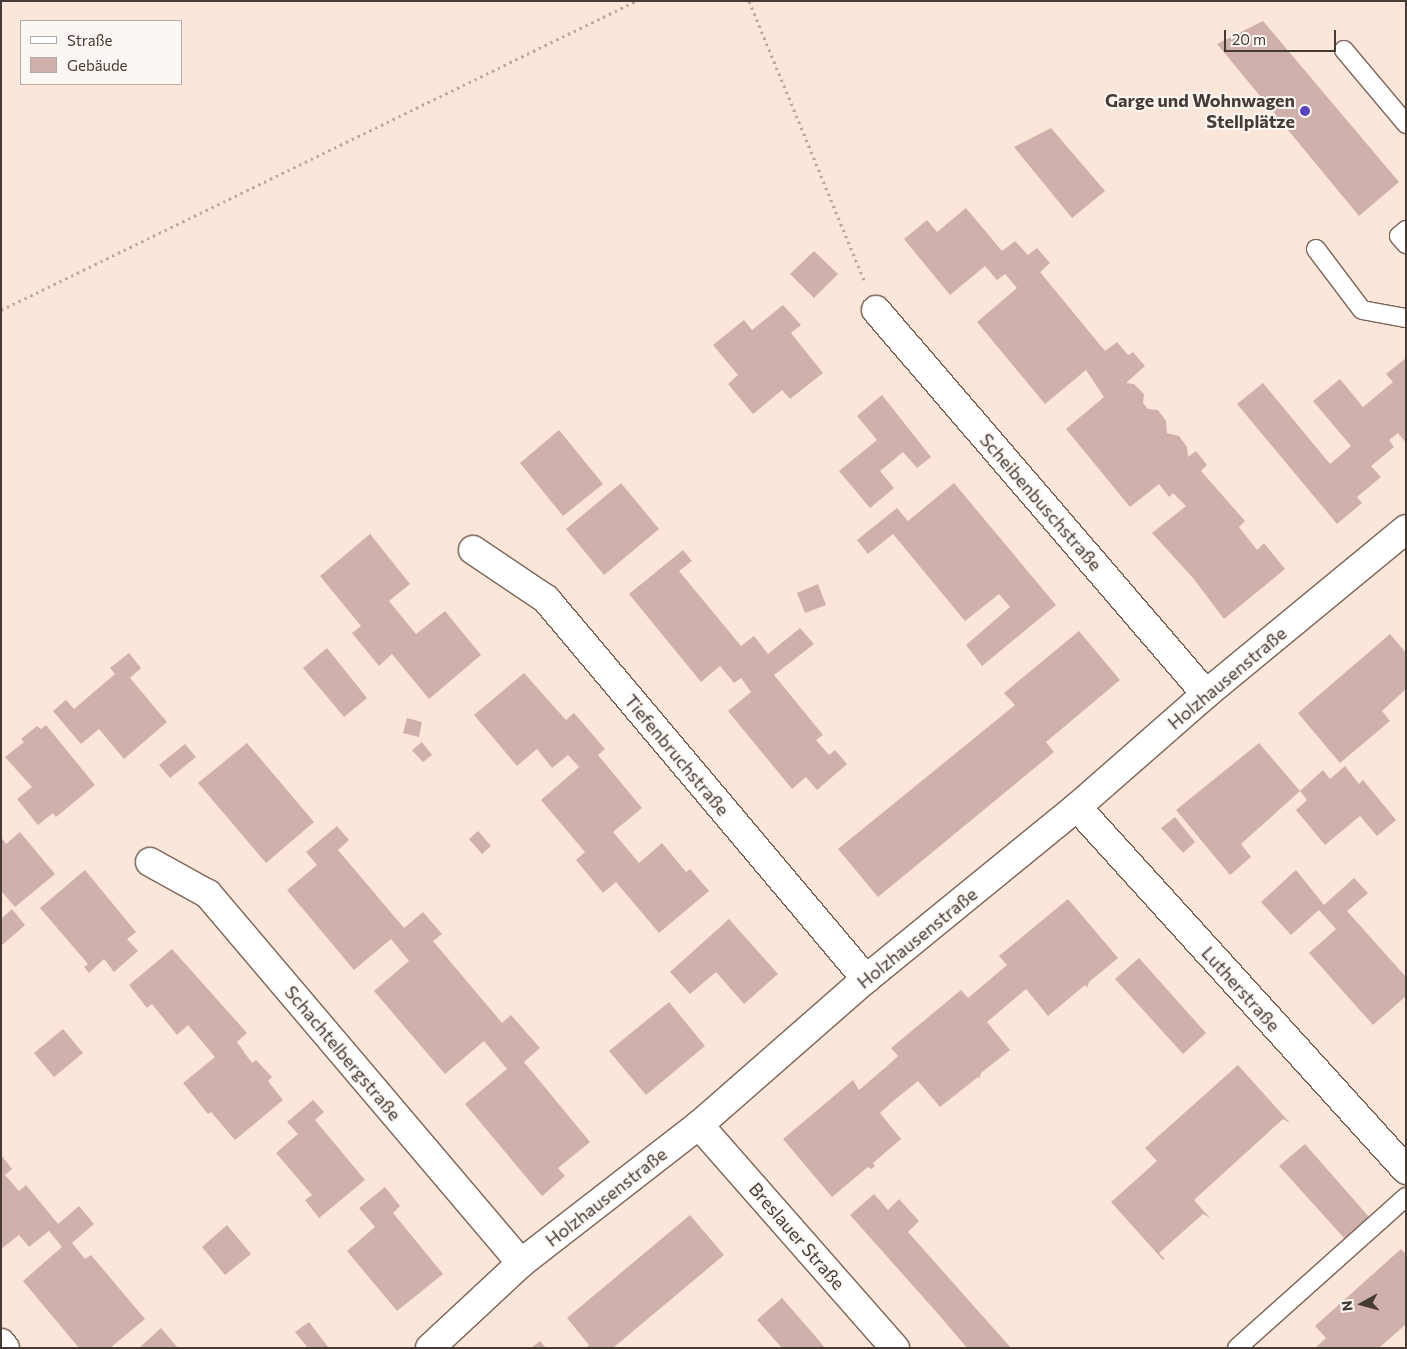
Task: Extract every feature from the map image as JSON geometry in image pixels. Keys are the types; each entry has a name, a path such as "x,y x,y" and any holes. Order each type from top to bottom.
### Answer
{"street":[{"name":"Scheibenbuschstraße","path":"876,310 1206,694"},
{"name":"Holzhausenstraße","path":"430,1348 521,1263 699,1125 866,979 1077,807 1206,694 1406,529"},
{"name":"Tiefenbruchstraße","path":"473,550 546,599 866,979"},
{"name":"Lutherstraße","path":"1077,807 1406,1170"},
{"name":"Schachtelbergstraße","path":"150,862 208,894 521,1263"},
{"name":"Breslauer Straße","path":"699,1125 895,1348"},
{"path":"1,1343 5,1348"}],"lane":[{"path":"1344,50 1406,124"},
{"path":"1406,230 1399,236 1406,244"},
{"path":"1316,249 1362,310 1406,318"},
{"path":"1237,1348 1406,1197"}],"path":[{"path":"1,310 636,1"},
{"path":"749,1 876,310"}],"building":[{"name":"Garge und Wohnwagen Stellplätze","path":"1263,21 1399,182 1359,216 1217,44"},
{"path":"1051,128 1105,191 1072,218 1014,147"},
{"path":"966,208 1002,251 1015,241 1028,255 1037,248 1050,263 1040,272 1105,351 1117,342 1128,355 1133,352 1145,366 1126,383 1134,384 1144,394 1143,403 1148,409 1158,410 1166,421 1167,433 1179,436 1187,447 1188,457 1196,451 1207,465 1201,471 1245,521 1239,527 1257,550 1264,543 1285,569 1224,619 1193,578 1152,533 1186,506 1173,493 1169,497 1159,484 1130,507 1066,429 1104,397 1086,370 1045,404 977,322 1017,288 1005,274 997,280 985,266 950,295 904,239 927,220 937,232"},
{"path":"814,251 838,274 814,298 790,274"},
{"path":"783,305 801,325 791,333 823,373 790,399 782,390 753,414 728,384 738,375 713,345 744,320 752,330"},
{"path":"1406,358 1406,443 1398,433 1389,440 1394,447 1371,466 1381,477 1357,497 1362,503 1337,524 1237,404 1263,383 1330,464 1351,446 1313,401 1340,379 1363,407 1393,382 1386,374"},
{"path":"882,395 931,457 917,468 903,452 880,471 894,488 870,508 839,471 877,440 857,416"},
{"path":"559,430 603,484 563,516 520,463"},
{"path":"621,483 659,529 604,575 566,529"},
{"path":"954,483 1056,605 982,666 966,645 1010,607 999,594 965,621 893,534 868,554 857,540 897,508 908,521"},
{"path":"370,534 410,584 389,601 416,634 445,611 481,655 429,699 392,654 379,666 352,633 361,626 320,576"},
{"path":"683,550 692,561 679,571 741,646 754,636 768,654 800,628 814,644 774,675 823,735 816,740 829,755 835,750 847,764 817,790 806,777 792,789 728,711 751,692 741,678 734,683 720,666 701,682 629,594"},
{"path":"818,584 826,605 805,613 797,593"},
{"path":"1079,631 1120,680 1046,742 1054,752 878,897 838,849 1015,705 1004,693"},
{"path":"1390,634 1406,653 1406,689 1382,711 1390,721 1340,763 1298,713"},
{"path":"327,648 367,698 344,717 303,668"},
{"path":"129,653 141,668 130,678 167,722 124,759 99,729 81,744 53,711 66,700 74,709 115,674 110,668"},
{"path":"524,673 566,720 574,713 605,749 598,755 642,808 613,832 639,863 662,843 686,872 690,869 709,891 659,933 616,882 603,893 576,860 585,852 541,800 579,767 568,755 552,768 537,749 517,766 474,715"},
{"path":"407,718 422,722 419,737 403,733"},
{"path":"46,725 95,785 56,817 53,813 38,825 17,799 32,787 5,757 24,742 21,739 37,726 41,729"},
{"path":"422,742 432,755 423,762 412,750"},
{"path":"247,743 314,822 266,863 198,783"},
{"path":"1259,743 1300,791 1241,844 1251,857 1230,875 1176,810"},
{"path":"185,744 196,757 170,778 159,765"},
{"path":"1345,766 1359,784 1363,780 1396,820 1377,836 1360,816 1325,845 1296,810 1307,800 1300,791 1323,770 1330,779"},
{"path":"1175,817 1195,842 1183,853 1161,828"},
{"path":"337,826 349,840 338,850 404,928 423,912 442,934 433,941 502,1023 511,1015 540,1048 524,1062 590,1142 558,1168 565,1176 542,1196 465,1104 507,1069 484,1041 445,1074 374,991 409,961 391,939 354,970 287,890 317,865 306,852"},
{"path":"478,831 491,846 482,854 469,839"},
{"path":"20,832 55,874 15,907 1,891 1,837 6,844"},
{"path":"85,870 136,932 127,939 138,951 114,972 104,959 89,973 84,967 88,964 40,908"},
{"path":"1296,870 1324,905 1354,878 1368,893 1347,911 1406,977 1406,996 1373,1025 1309,953 1336,929 1319,910 1291,935 1261,902"},
{"path":"1068,899 1118,958 1089,982 1087,988 1085,985 1048,1016 1026,989 987,1022 1010,1050 981,1073 979,1079 978,1077 940,1107 918,1081 892,1102 880,1113 901,1139 873,1163 875,1166 871,1169 868,1167 832,1197 783,1139 853,1080 859,1090 898,1056 891,1048 961,990 968,998 1007,965 999,956"},
{"path":"12,909 25,925 1,946 1,919"},
{"path":"729,919 778,974 744,1004 716,972 690,994 670,972"},
{"path":"172,949 247,1033 237,1042 252,1063 256,1060 272,1077 268,1081 283,1100 235,1140 211,1112 208,1114 183,1083 215,1057 188,1025 177,1035 152,1004 147,1008 129,985"},
{"path":"1139,958 1206,1033 1183,1054 1115,979"},
{"path":"669,1002 705,1046 646,1095 609,1051"},
{"path":"63,1029 83,1053 54,1077 34,1053"},
{"path":"1238,1065 1290,1123 1283,1119 1194,1200 1210,1218 1203,1214 1159,1253 1165,1259 1163,1260 1111,1202 1157,1161 1145,1148"},
{"path":"313,1100 324,1112 315,1120 365,1180 319,1218 305,1200 312,1195 276,1153 298,1134 287,1122"},
{"path":"1305,1144 1369,1217 1345,1239 1279,1166"},
{"path":"1,1155 12,1169 5,1175 19,1191 26,1185 58,1224 79,1206 94,1224 72,1243 85,1259 91,1255 145,1319 110,1348 79,1348 23,1281 62,1247 49,1231 29,1247 19,1235 1,1249"},
{"path":"385,1187 400,1206 393,1213 443,1274 397,1311 347,1251 375,1227 359,1208"},
{"path":"874,1194 888,1210 899,1199 919,1221 908,1232 1011,1348 967,1348 850,1215"},
{"path":"690,1215 724,1255 613,1348 586,1348 589,1345 567,1318"},
{"path":"227,1225 251,1254 225,1275 202,1247"},
{"path":"1401,1249 1406,1254 1406,1324 1379,1348 1315,1348 1326,1338 1315,1326"},
{"path":"782,1298 825,1348 782,1348 757,1320"},
{"path":"309,1322 329,1348 308,1348 295,1332"},
{"path":"161,1328 178,1348 139,1348"},
{"path":"540,1341 546,1348 531,1348"}],"place":[{"name":"Garge und Wohnwagen Stellplätze","path":"1305,111"}]}
